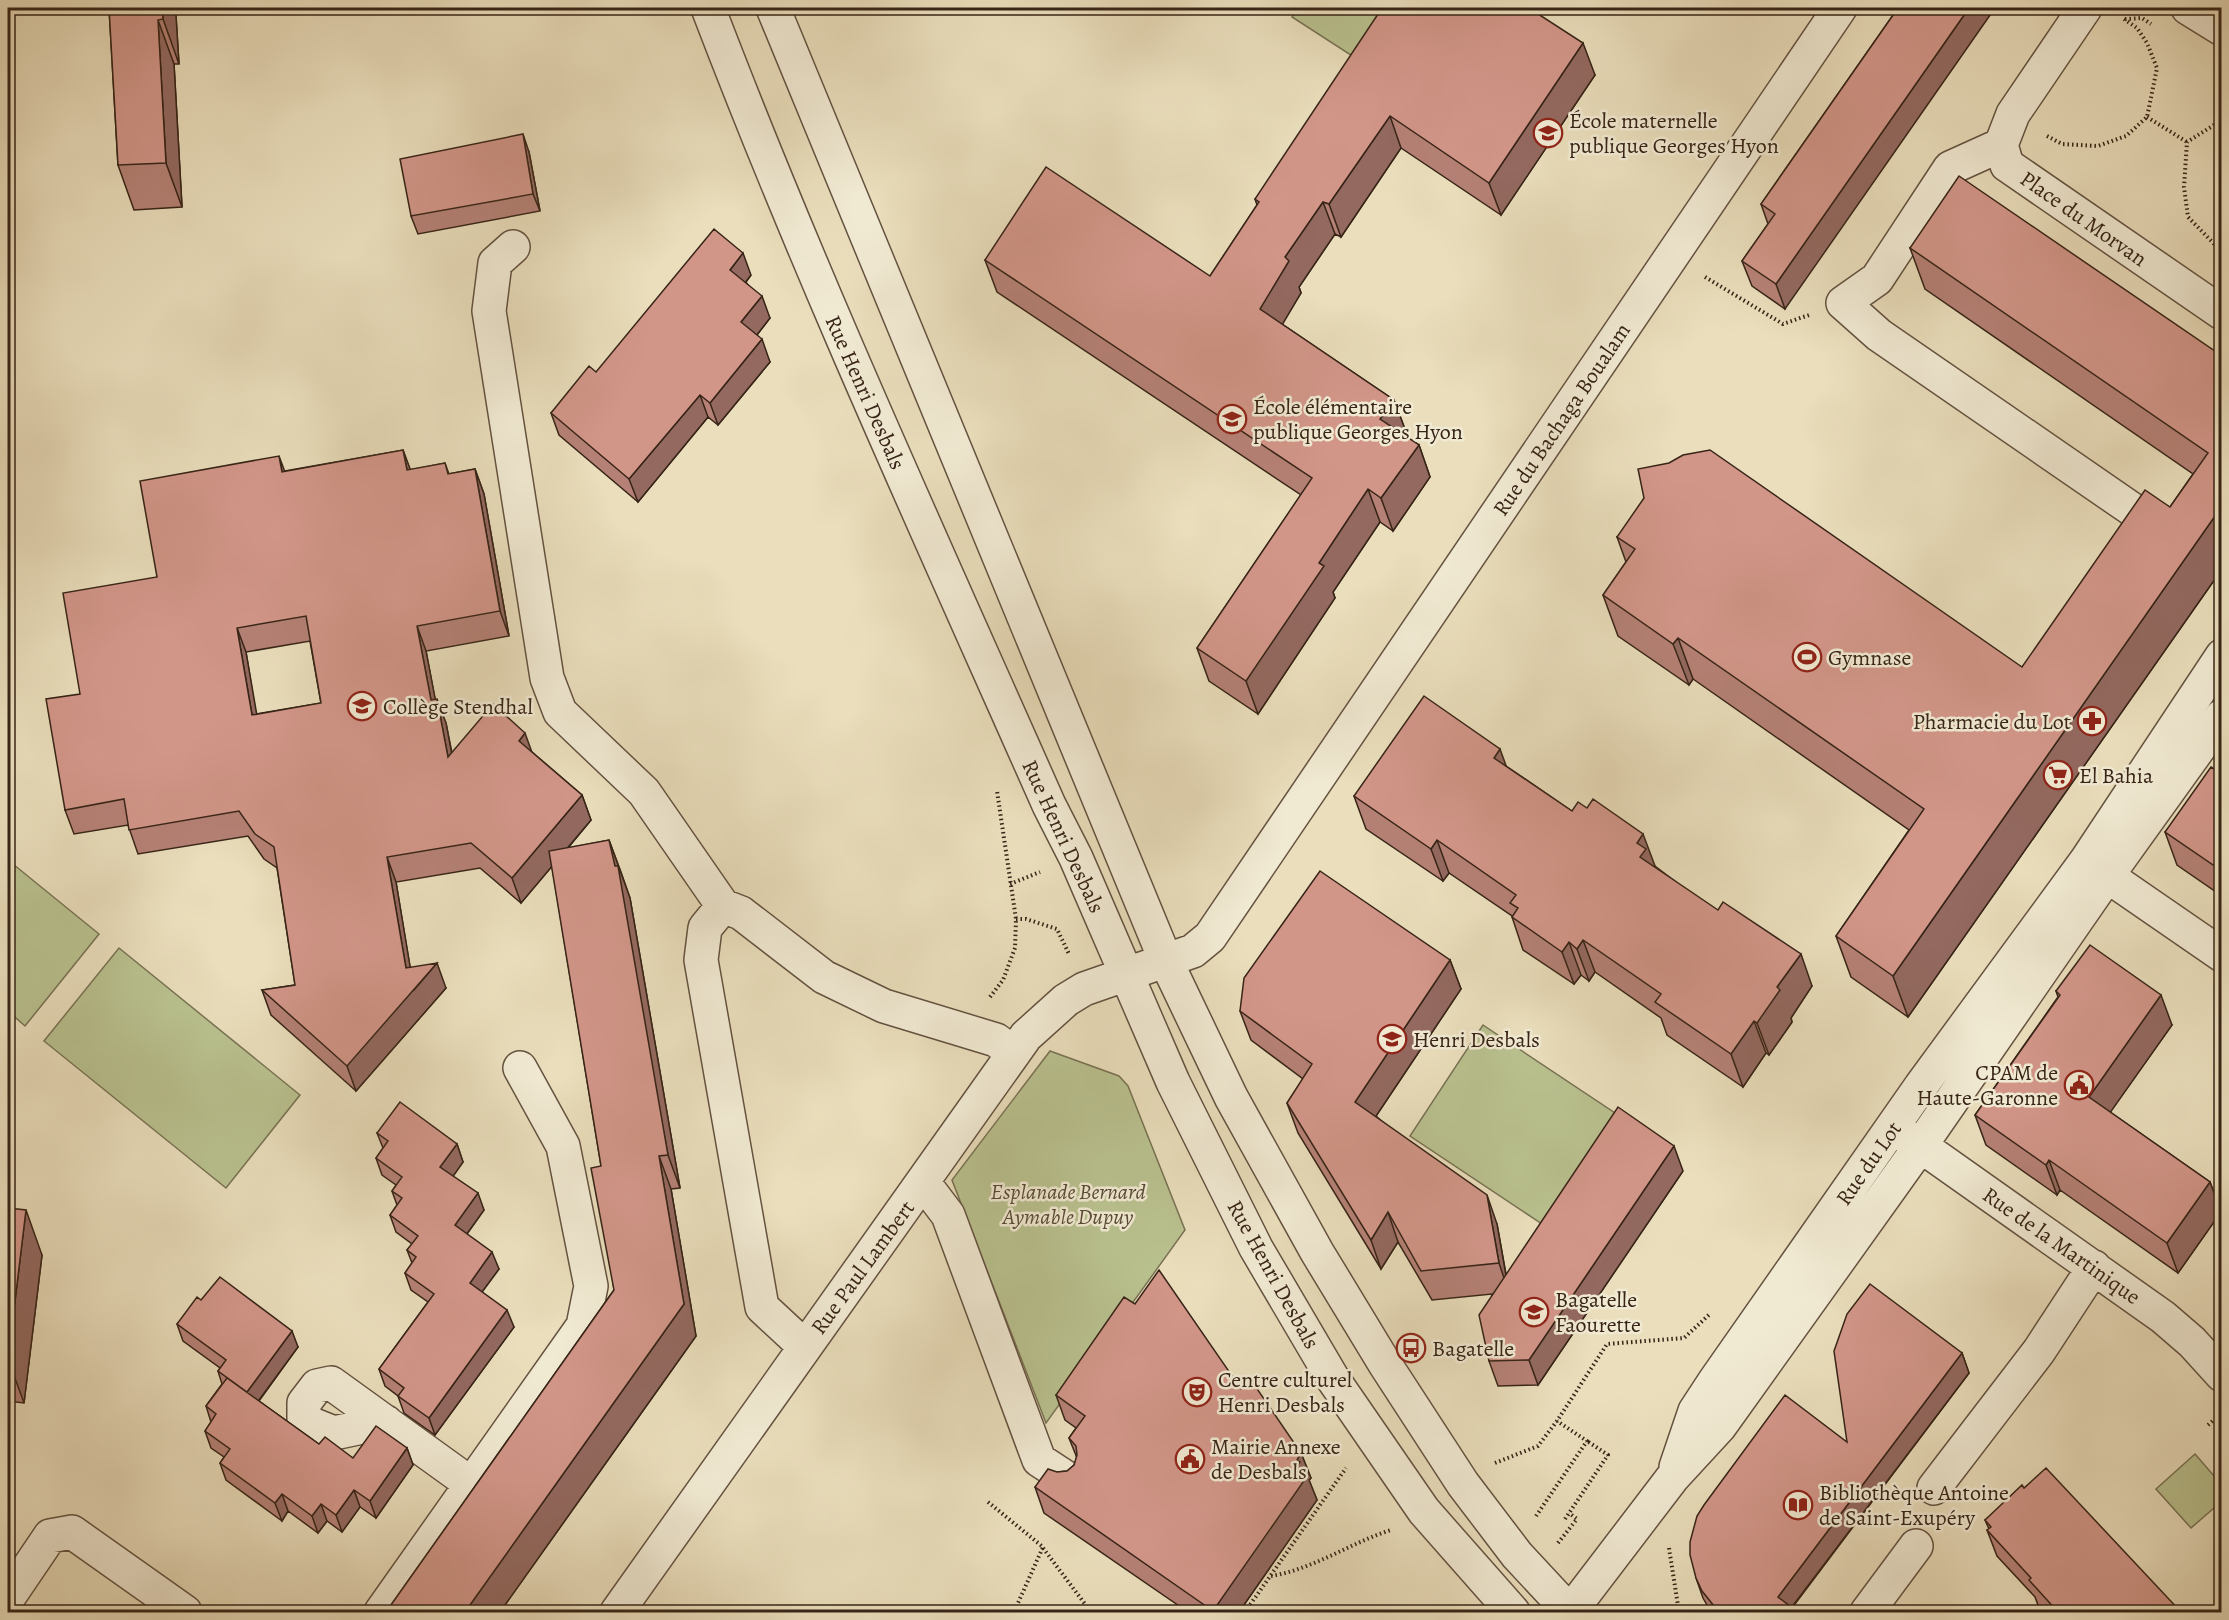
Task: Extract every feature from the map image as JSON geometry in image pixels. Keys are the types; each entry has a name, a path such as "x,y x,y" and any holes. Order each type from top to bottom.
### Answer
{"street":[{"name":"Rue Henri Desbals","path":"708,8 763,150 860,380 1049,806 1076,858 1231,1097 1317,1252 1462,1484 1517,1555 1570,1612"},
{"name":"Rue Henri Desbals","path":"773,8 1145,966 1173,1082 1256,1248 1333,1379 1424,1511 1513,1612"},
{"name":"Rue du Bachaga Boualam","path":"1145,966 1193,951 1210,937 1840,8"},
{"path":"2085,8 2013,114 2001,145 1950,168 1877,279 1843,303 1879,335 2136,512"},
{"path":"2188,8 2222,29"},
{"name":"Place du Morvan","path":"2001,145 2007,165 2222,313"},
{"path":"513,247 495,263 489,311 548,678 560,712 644,792 723,906 741,913 824,977 884,1006 996,1040 1014,1053"},
{"name":"Rue du Lot","path":"1570,1612 1673,1477 1720,1426 1921,1145 2096,868 2188,704 2222,656"},
{"path":"2188,704 2220,722"},
{"name":"Rue du Lot","path":"1673,1477 1695,1411 1893,1126 2096,868 2220,722"},
{"path":"2096,868 2222,955"},
{"path":"723,906 705,928 701,960 762,1307 804,1347"},
{"name":"Rue Paul Lambert","path":"617,1612 1026,1036 1065,1000 1084,989 1145,966"},
{"path":"381,1612 583,1326 591,1286 563,1146 520,1068"},
{"name":"Rue de la Martinique","path":"1893,1126 2163,1317 2192,1342 2222,1375"},
{"path":"923,1182 948,1215 1039,1460 1068,1479"},
{"path":"1934,1488 2039,1351 2094,1267"},
{"path":"386,1422 471,1484"},
{"path":"8,1598 50,1536 72,1532 185,1612"},
{"path":"1867,1612 1916,1546"},
{"path":"8,1605 9,1612"}],"path":[{"path":"2047,136 2062,144 2098,146 2126,136 2148,117 2157,68 2147,43 2137,28 2124,19"},
{"path":"2148,117 2187,142"},
{"path":"2187,142 2222,120"},
{"path":"2187,142 2184,187 2188,218 2222,252"},
{"path":"1671,257 1783,324 1843,303"},
{"path":"964,1031 1003,980 1015,948 1016,919 997,787"},
{"path":"1485,1468 1538,1446 1607,1344 1684,1338 1719,1306"},
{"path":"2208,1425 2222,1412"},
{"path":"1557,1421 1608,1455 1565,1519"},
{"path":"1536,1516 1587,1441"},
{"path":"1245,1612 1352,1459"},
{"path":"988,1502 1043,1547 1091,1612"},
{"path":"1556,1546 1577,1519 1569,1513"},
{"path":"1271,1576 1292,1573 1371,1536 1393,1530"},
{"path":"1014,1612 1043,1547"}],"green space":[{"path":"1298,8 1395,8 1360,61 1292,17"},
{"path":"8,860 99,934 25,1026 8,1011"},
{"path":"119,948 300,1095 226,1188 44,1041"},
{"path":"1483,1025 1618,1115 1545,1226 1410,1136"},
{"name":"Esplanade Bernard Aymable Dupuy","path":"1050,1051 1119,1076 1128,1086 1185,1230 1046,1423 952,1180"},
{"path":"2195,1454 2221,1484 2222,1501 2191,1528 2156,1489"}],"building":[{"path":"109,8 162,8 163,19 158,20 166,163 118,165"},
{"path":"1382,8 1529,8 1583,43 1489,183 1390,116 1329,204 1323,202 1285,257 1289,261 1260,309 1394,400 1380,419 1419,445 1381,498 1368,489 1319,563 1324,566 1246,681 1197,648 1312,478 985,260 1046,167 1210,276 1259,202 1255,199"},
{"path":"1898,8 1969,8 1776,284 1742,261 1775,214 1761,204"},
{"path":"523,134 533,194 411,216 400,159"},
{"path":"1959,176 2222,356 2222,506 1893,976 1836,936 1924,809 1678,638 1673,644 1603,595 1635,549 1617,537 1644,498 1638,469 1669,463 1683,455 1710,450 2022,667 2145,490 2170,507 2208,453 1910,248"},
{"path":"714,229 743,253 730,270 762,296 741,322 762,339 710,403 700,395 629,479 551,413 589,366 596,372"},
{"path":"403,450 407,470 445,463 448,474 475,469 500,611 417,626 431,700 437,699 448,757 493,704 525,733 519,741 582,795 512,878 471,843 387,857 406,968 437,963 347,1066 262,990 295,985 274,847 255,834 239,811 129,830 124,799 65,810 46,699 80,694 63,593 157,577 140,481 279,456 282,472","holes":["306,616 321,703 252,715 237,628"]},
{"path":"1424,696 1500,749 1494,758 1572,811 1578,802 1587,808 1593,799 1643,834 1637,843 1646,849 1640,857 1718,910 1723,902 1801,954 1777,987 1780,990 1757,1023 1754,1021 1731,1054 1655,1002 1661,994 1583,940 1577,949 1569,942 1562,952 1512,917 1518,908 1510,903 1516,895 1437,840 1431,849 1354,796"},
{"path":"2211,767 2222,774 2222,871 2165,832"},
{"path":"609,840 615,866 618,866 668,1155 659,1156 684,1304 465,1612 386,1612 614,1290 591,1168 601,1166 549,851"},
{"path":"1320,871 1450,960 1355,1102 1487,1195 1499,1263 1421,1271 1388,1212 1371,1240 1287,1103 1312,1064 1240,1011 1244,978"},
{"path":"2090,945 2161,995 2089,1097 2210,1182 2167,1243 2049,1160 2046,1165 1975,1115 2060,995 2056,991"},
{"path":"400,1102 457,1144 440,1167 478,1193 455,1225 492,1252 470,1283 507,1310 429,1418 398,1396 404,1388 379,1369 434,1294 405,1273 416,1257 407,1250 418,1236 390,1215 402,1198 392,1191 402,1177 376,1158 388,1141 377,1133"},
{"path":"1618,1107 1674,1146 1529,1360 1489,1361 1479,1315"},
{"path":"8,1208 26,1210 8,1359"},
{"name":"Mairie Annexe de Desbals","path":"1159,1270 1241,1389 1249,1377 1301,1453 1297,1460 1300,1462 1296,1468 1308,1475 1213,1611 1035,1487 1048,1469 1057,1472 1067,1471 1074,1465 1077,1455 1076,1446 1069,1438 1085,1416 1056,1395 1124,1297 1135,1304"},
{"path":"220,1277 292,1331 247,1392 218,1371 226,1360 177,1324 197,1297 201,1300"},
{"path":"1870,1284 1962,1353 1778,1597 1798,1612 1717,1612 1702,1591 1690,1555 1690,1542 1697,1516 1785,1395 1847,1442 1834,1351 1847,1314"},
{"path":"227,1378 319,1444 325,1437 353,1458 376,1426 407,1448 370,1501 354,1490 336,1515 321,1504 312,1516 282,1494 275,1503 220,1463 230,1449 205,1431 216,1414 206,1406"},
{"path":"2046,1468 2181,1612 2058,1612 2029,1580 2031,1578 1987,1530 1991,1527 1985,1520 2022,1485 2024,1488"}],"place":[{"name":"École maternelle publique Georges Hyon","path":"1548,133"},
{"name":"École élémentaire publique Georges Hyon","path":"1232,419"},
{"name":"Gymnase","path":"1807,657"},
{"name":"Collège Stendhal","path":"362,706"},
{"name":"Pharmacie du Lot","path":"2092,721"},
{"name":"El Bahia","path":"2058,775"},
{"name":"Henri Desbals","path":"1392,1039"},
{"name":"CPAM de Haute-Garonne","path":"2079,1085"},
{"name":"Bagatelle Faourette","path":"1534,1312"},
{"name":"Bagatelle","path":"1411,1348"},
{"name":"Centre culturel Henri Desbals","path":"1197,1392"},
{"name":"Mairie Annexe de Desbals","path":"1190,1459"},
{"name":"Bibliothèque Antoine de Saint-Exupéry","path":"1798,1505"}]}
